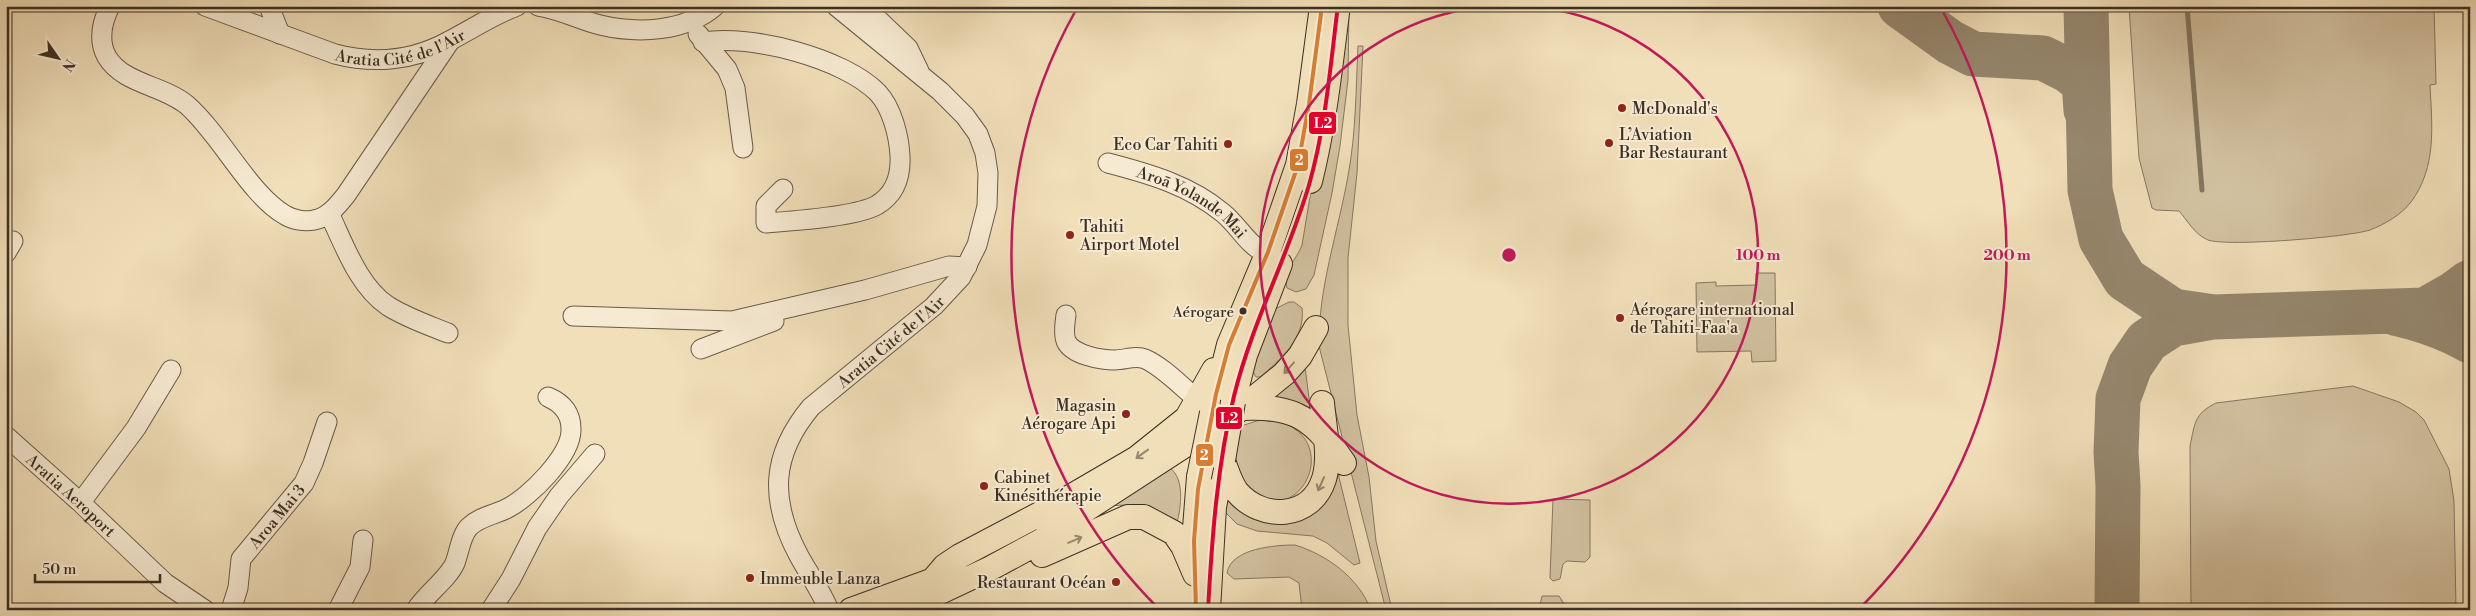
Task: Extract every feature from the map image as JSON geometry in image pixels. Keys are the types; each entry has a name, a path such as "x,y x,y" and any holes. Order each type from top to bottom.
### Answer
{"main road":[{"path":"1196,610 1194,541 1204,406 1268,254 1298,165 1309,104 1322,6"},
{"path":"1208,610 1214,507 1223,460 1238,405 1245,355 1308,187 1328,91 1337,12 1335,6"},
{"path":"902,610 991,568 1041,541 1284,374 1300,356 1316,328"},
{"path":"1223,460 1231,483 1251,504 1272,513 1291,512 1309,501 1321,486 1325,468 1322,403"},
{"path":"1238,405 1291,412 1307,420 1325,436 1344,463"},
{"path":"933,580 945,566 960,556 1060,503 1137,458 1181,426 1187,418 1204,406"},
{"path":"851,610 933,580 1085,510"},
{"path":"939,610 1027,562 1128,518 1144,517 1174,533 1184,546 1195,574"}],"street":[{"path":"110,6 106,16 102,40 103,48 115,68 175,97 187,105 216,136 276,209 297,220 313,221 328,213 346,195 450,41"},
{"name":"Aratia Cité de l'Air","path":"206,6 335,54 364,60 404,57 450,41 488,19 517,6"},
{"path":"269,6 280,34"},
{"path":"546,7 600,25 624,29 666,27 689,22 706,14 715,6"},
{"name":"Aratia Cité de l'Air","path":"829,610 799,554 782,512 778,476 784,448 796,425 811,406 934,306 961,277 978,245 987,206 988,173 985,153 978,134 965,116 922,76 836,6"},
{"name":"Aratia Cité de l'Air","path":"864,6 908,48 922,76"},
{"path":"689,22 703,42 727,69 735,88 743,148"},
{"path":"703,42 729,39 799,52 860,79 878,93 888,109 895,127 901,166 899,178 887,198 868,209 855,213 766,223 766,206 783,189"},
{"name":"Aroā Yolande Mai","path":"1108,163 1159,176 1205,199 1241,230 1254,248 1268,254"},
{"path":"328,213 354,264 374,294 387,305 408,317 448,333"},
{"path":"573,316 717,322 763,315 949,266 968,267"},
{"path":"701,349 840,296"},
{"path":"1066,315 1064,335 1067,343 1074,350 1095,357 1114,360 1134,357 1145,359 1204,406"},
{"path":"81,502 136,428 171,370"},
{"path":"416,610 454,565 467,529 477,520 508,508 520,499 542,480 569,447 572,434 571,421 558,401 548,397"},
{"name":"Aroa Mai 3","path":"231,610 238,588 241,559 304,483 327,422"},
{"name":"Aratia Aeroport","path":"6,436 81,502 165,583 206,610"},
{"path":"491,610 511,579 537,528 559,496 595,454"},
{"path":"338,610 360,567 363,540"}],"shaded area":[{"path":"1338,6 1349,6 1348,80 1340,146 1314,275 1306,289 1296,292 1287,288 1286,281 1288,270 1302,245 1330,77"},
{"path":"2129,6 2434,6 2436,84 2430,85 2431,146 2425,175 2411,202 2392,219 2370,230 2338,236 2262,242 2220,242 2208,240 2195,231 2179,211 2156,210 2152,208 2139,158"},
{"path":"1358,46 1363,46 1357,173 1348,258 1348,325 1357,415 1369,477 1376,541 1392,610 1386,610 1319,346 1325,282 1351,160"},
{"path":"1756,273 1775,273 1776,361 1752,362 1751,351 1697,352 1696,283 1716,282 1716,286 1756,285"},
{"path":"1289,302 1294,302 1302,308 1302,319 1296,339 1276,363 1260,377 1256,377 1252,370 1269,312"},
{"path":"1304,359 1311,414 1258,400"},
{"path":"2353,386 2399,402 2416,412 2424,420 2449,469 2454,501 2456,610 2191,610 2190,446 2199,415 2216,403"},
{"path":"1263,419 1287,425 1303,436 1310,451 1311,467 1305,482 1295,494 1281,500 1264,499 1249,494 1233,467 1239,430 1244,425"},
{"path":"1336,465 1360,563 1354,565 1327,543 1313,536 1257,531 1237,524 1213,500 1218,485 1282,517"},
{"path":"1170,468 1175,473 1180,486 1180,509 1177,523 1133,506 1115,505 1104,507"},
{"path":"1553,499 1590,500 1590,557 1585,562 1567,561 1563,564 1560,579 1553,581 1550,578"},
{"path":"1295,545 1319,555 1340,569 1358,587 1371,610 1302,610 1299,583 1289,577 1234,579 1227,573 1230,565 1245,553 1266,547"},
{"path":"1542,596 1559,596 1568,610 1539,610"}],"waterway":[{"path":"2187,6 2202,190"}],"taxiway":[{"path":"1900,6 1950,42 1973,54 2043,58 2069,71 2084,83 2086,110"},
{"path":"2086,6 2090,190 2101,239 2125,279 2173,311 2214,317 2425,310 2470,282"},
{"path":"2395,313 2433,324 2470,341"},
{"path":"2117,610 2118,486 2116,452 2118,399 2130,366 2147,341 2173,324 2212,317"}],"transit line":[{"name":"2","path":"1196,610 1194,541 1198,489 1216,394 1229,345 1268,252 1298,165 1309,104 1322,6"},
{"name":"L2","path":"1208,610 1216,502 1228,422 1250,342 1291,238 1315,164 1329,78 1337,13 1335,6"}],"place":[{"name":"McDonald's","path":"1622,108"},
{"name":"L’Aviation Bar Restaurant","path":"1609,143"},
{"name":"Eco Car Tahiti","path":"1228,144"},
{"name":"Tahiti Airport Motel","path":"1070,235"},
{"name":"Aérogare","path":"1243,311"},
{"name":"Aérogare international de Tahiti-Faa'a","path":"1620,318"},
{"name":"Magasin Aérogare Api","path":"1126,414"},
{"name":"Cabinet Kinésithérapie","path":"984,486"},
{"name":"Immeuble Lanza","path":"750,578"},
{"name":"Restaurant Océan","path":"1116,582"}]}
